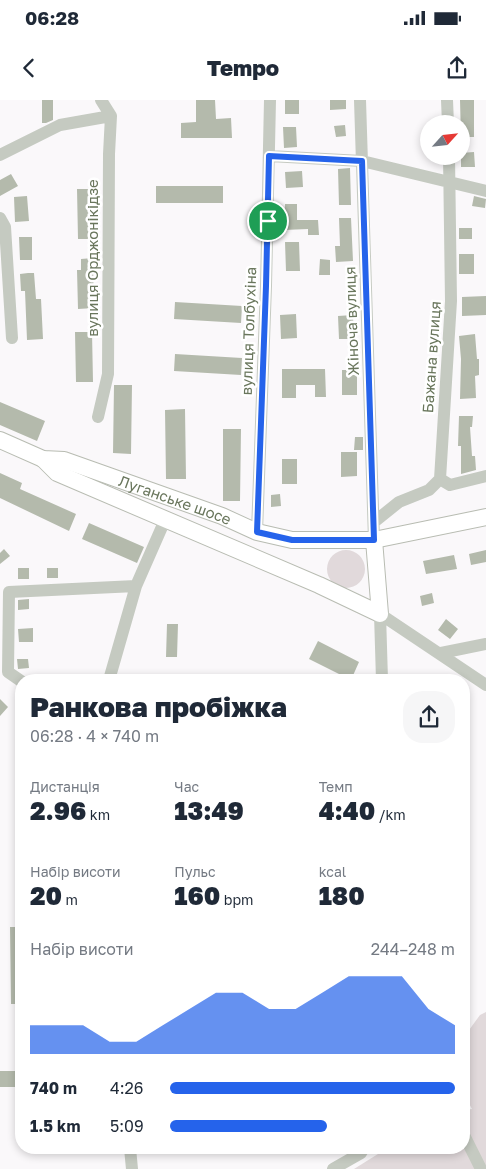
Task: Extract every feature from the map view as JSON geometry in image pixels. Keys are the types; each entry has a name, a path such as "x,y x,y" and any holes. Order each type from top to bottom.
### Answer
{"main road":[{"name":"Луганське шосе","path":"0,440 43,459 64,460 222,516 257,532 292,540 374,540 486,518"},
{"name":"Луганське шосе","path":"43,459 57,473 319,585 380,614"},
{"path":"374,540 380,614"}],"street":[{"path":"0,156 60,125 111,116 101,100"},
{"name":"вулиця Толбухіна","path":"257,532 266,286 270,100"},
{"name":"Жіноча вулиця","path":"360,100 374,540"},
{"path":"447,100 448,115"},
{"name":"вулиця Орджонікідзе","path":"98,417 108,374 109,154 111,116"},
{"path":"269,156 362,161 486,191"},
{"name":"Бажана вулиця","path":"440,479 452,301 449,165"},
{"path":"0,218 5,227 12,338"},
{"path":"374,522 399,502 429,490 440,479 450,485 486,476"},
{"path":"112,674 136,586 165,520"},
{"path":"15,677 8,672 9,592 136,586"},
{"path":"380,614 441,653 486,685"},
{"path":"380,614 382,674"},
{"path":"441,653 486,644"},
{"path":"470,1147 481,1169"},
{"path":"131,1154 132,1169"},
{"path":"333,1169 358,1154"}],"shaded area":[{"path":"346,550 360,555 365,569 360,583 346,588 332,583 327,569 332,555"},
{"path":"486,1012 486,1169 354,1169 378,1154 470,1154 470,1109 472,1109 470,1105 470,1029 480,1015"}],"building":[{"path":"42,100 53,100 53,120 46,123 42,123"},
{"path":"196,100 215,100 216,119 231,118 232,138 181,138 181,123 196,122"},
{"path":"285,100 299,100 299,114 285,114"},
{"path":"330,100 346,100 346,109 330,110"},
{"path":"460,100 474,100 474,137 470,137 470,115 460,115"},
{"path":"345,125 346,136 336,137 334,126"},
{"path":"283,127 296,127 297,147 284,148"},
{"path":"470,152 474,152 475,167 461,167 461,165 470,165"},
{"path":"350,168 351,205 339,205 338,169"},
{"path":"302,171 303,187 286,188 285,172"},
{"path":"11,174 18,186 0,196 0,180"},
{"path":"156,186 223,186 223,203 156,203"},
{"path":"77,189 94,189 94,239 78,239"},
{"path":"27,196 29,221 15,222 14,197"},
{"path":"474,196 486,199 485,208 472,206"},
{"path":"285,204 297,204 297,220 318,220 319,235 308,235 308,229 284,230"},
{"path":"339,218 351,218 353,261 336,262 335,246 340,246"},
{"path":"459,228 472,228 472,239 459,239"},
{"path":"19,237 32,237 32,260 20,260"},
{"path":"285,242 299,242 300,271 286,271"},
{"path":"459,254 474,254 474,274 459,274"},
{"path":"93,258 94,308 78,309 77,270 81,270 81,259"},
{"path":"320,259 330,260 330,275 319,275"},
{"path":"34,273 36,299 41,299 43,339 27,340 25,291 21,291 20,274"},
{"path":"486,296 486,315 462,316 462,297"},
{"path":"175,302 242,306 241,323 174,319"},
{"path":"296,314 297,338 281,339 280,315"},
{"path":"353,315 354,339 339,339 338,316"},
{"path":"75,332 92,332 93,382 76,382"},
{"path":"475,334 477,359 479,359 479,375 475,376 476,398 460,399 461,359 459,336"},
{"path":"175,354 242,358 241,375 174,371"},
{"path":"282,369 325,369 326,397 315,397 315,385 296,385 296,398 282,398"},
{"path":"342,370 357,370 357,395 342,395"},
{"path":"114,385 132,385 131,454 113,453"},
{"path":"0,402 45,421 37,441 0,425"},
{"path":"185,409 186,479 166,479 165,410"},
{"path":"459,416 473,416 472,427 470,427 472,456 475,456 476,470 461,474 461,446 458,446"},
{"path":"223,429 241,429 240,501 223,501"},
{"path":"355,437 363,437 363,450 354,450"},
{"path":"341,452 357,452 357,476 341,477"},
{"path":"282,459 297,459 297,484 282,484"},
{"path":"0,473 22,483 20,489 76,514 69,531 0,498"},
{"path":"280,494 281,506 271,507 271,495"},
{"path":"89,523 144,547 137,563 82,539"},
{"path":"4,549 10,556 0,564 0,553"},
{"path":"486,550 486,562 471,565 469,554"},
{"path":"454,555 457,569 426,574 423,561"},
{"path":"18,568 29,568 29,579 18,579"},
{"path":"47,568 58,568 58,578 47,578"},
{"path":"432,593 434,603 422,606 420,596"},
{"path":"29,599 29,609 18,610 18,600"},
{"path":"446,619 458,629 450,639 438,630"},
{"path":"167,624 178,624 177,657 166,657"},
{"path":"33,628 33,642 19,642 18,629"},
{"path":"318,641 359,662 354,674 339,674 309,659"},
{"path":"17,659 28,659 29,668 18,669"},
{"path":"0,699 8,707 0,716"},
{"path":"10,927 15,927 15,1004 11,1004"},
{"path":"0,1071 15,1071 15,1087 0,1087"}],"route":[{"path":"269,156 362,161 374,540 292,540 257,532 268,221 269,156"}]}
